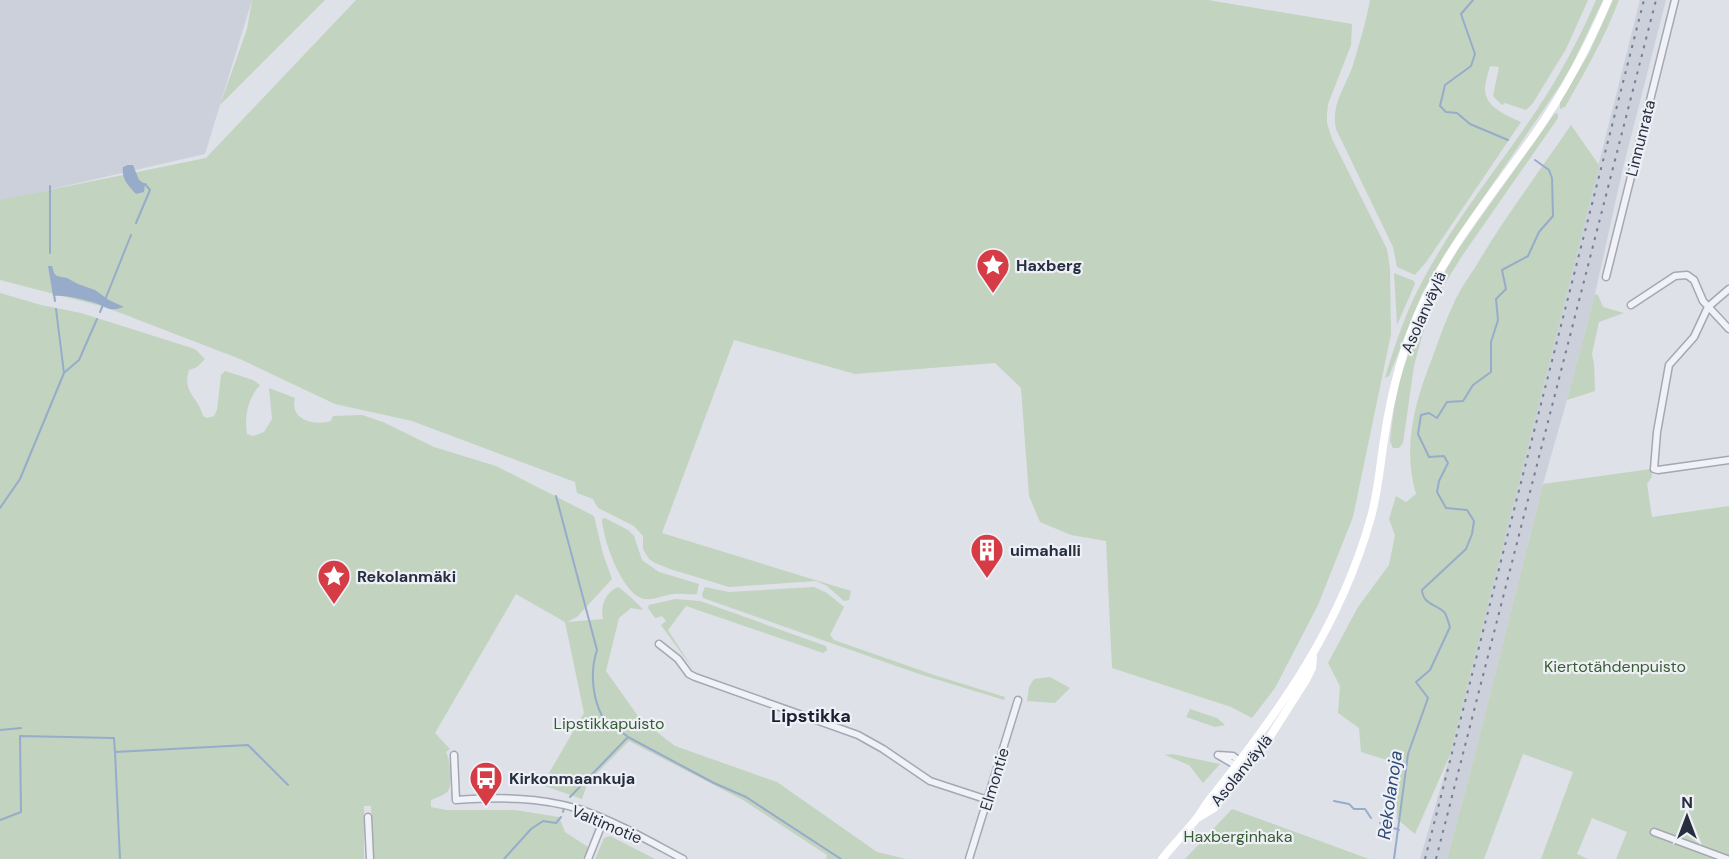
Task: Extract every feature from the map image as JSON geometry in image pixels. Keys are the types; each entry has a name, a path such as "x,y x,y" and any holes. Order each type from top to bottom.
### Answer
{"main road":[{"name":"Asolanväylä","path":"1162,859 1198,817 1207,802 1263,732 1313,656 1344,593 1364,541 1375,500 1384,441 1401,361 1424,302 1454,250 1553,105 1577,65 1608,0"},
{"name":"Asolanväylä","path":"1198,817 1215,808 1247,768 1306,680 1312,668 1313,656"}],"street":[{"name":"Linnunrata","path":"1606,277 1675,0"},
{"path":"1630,305 1669,279 1687,275 1694,280 1708,307 1729,329"},
{"path":"1729,289 1708,307 1694,337 1670,365 1657,432 1654,469 1729,460"},
{"path":"660,644 678,659 689,674 695,677 858,735 930,781 988,800"},
{"name":"Elmontie","path":"969,859 1018,700"},
{"name":"Valtimotie","path":"453,755 456,800 531,799 577,809 604,819 683,859"},
{"path":"1238,763 1247,768"},
{"path":"368,816 370,859"},
{"path":"588,859 604,819"},
{"path":"1654,832 1727,859"}],"shaded area":[{"path":"0,0 252,0 205,154 0,201"},
{"path":"1640,0 1666,0 1623,168 1595,294 1543,484 1447,859 1420,859 1450,755"}],"green space":[{"path":"252,0 325,0 220,105 247,29"},
{"path":"356,0 1208,0 1352,24 1351,45 1328,104 1327,123 1332,139 1387,249 1390,269 1391,334 1353,517 1318,605 1275,688 1252,718 1231,707 1112,668 1106,541 1071,535 1040,522 1029,496 1021,388 995,363 855,374 734,340 662,533 851,591 849,600 844,601 827,586 816,581 729,587 670,569 649,559 643,549 643,536 634,526 598,508 593,499 577,493 575,482 412,421 335,404 240,359 105,307 0,280 0,200 206,158"},
{"path":"1370,0 1588,0 1566,49 1533,103 1526,110 1505,103 1502,105 1493,96 1499,67 1490,66 1485,90 1489,102 1498,110 1521,122 1427,261 1415,275 1397,267 1393,247 1336,129 1335,112 1352,68"},
{"path":"1596,0 1603,0 1574,61 1561,84 1444,255 1422,294 1389,376 1385,378 1406,316 1435,259 1549,91"},
{"path":"1613,0 1619,0 1601,41 1565,107 1560,109 1560,102 1589,53"},
{"path":"1555,113 1558,114 1558,118 1462,256 1436,298 1414,366 1403,443 1399,448 1393,448 1390,441 1400,379 1422,314 1459,248"},
{"path":"1571,125 1599,165 1450,755 1415,834 1397,819 1395,773 1387,760 1361,752 1359,728 1338,713 1340,686 1328,663 1358,607 1389,565 1395,535 1389,519 1396,496 1406,502 1416,494 1410,459 1412,424 1421,390 1450,311 1499,230"},
{"path":"1394,273 1414,281 1415,284 1397,325"},
{"name":"Lipstikkapuisto","path":"0,293 41,305 81,313 195,349 205,359 197,367 189,370 188,384 203,416 207,418 214,416 217,410 221,375 225,371 253,380 260,385 252,396 248,408 247,434 253,436 264,432 272,419 269,388 295,398 296,412 305,420 318,423 331,421 333,416 362,415 383,422 434,447 496,466 594,516 612,579 577,617 567,622 603,619 604,600 618,587 642,608 643,610 631,608 619,618 606,671 640,719 675,746 777,782 877,852 906,859 826,859 827,855 743,800 629,741 588,782 582,799 542,785 584,713 565,622 516,594 435,733 450,749 446,752 451,777 450,788 431,800 431,807 446,810 515,810 559,817 565,832 588,847 583,859 373,859 371,806 364,806 364,859 0,859"},
{"path":"1595,294 1598,295 1603,307 1624,313 1599,322 1592,354 1595,391 1567,400"},
{"name":"Kiertotähdenpuisto","path":"1651,469 1652,477 1647,484 1652,517 1729,506 1729,859 1616,859 1627,832 1592,818 1577,854 1588,859 1541,859 1573,772 1523,754 1484,859 1447,859 1543,484"},
{"path":"605,518 628,530 634,536 642,560 659,572 699,584 697,594 673,594 649,599 641,598 634,593 614,563 603,528 602,519"},
{"path":"705,587 729,592 814,587 827,593 844,607 830,635 834,640 1005,697 1004,700 919,674 703,598"},
{"path":"675,599 700,601 826,646 827,650 823,653 686,606 668,630 693,669 661,625 666,621 662,616 655,618 648,608 649,605"},
{"path":"1050,677 1070,688 1055,703 1027,701 1029,687 1034,679"},
{"path":"1190,709 1217,718 1225,725 1215,727 1186,717"},
{"path":"1172,754 1220,764 1203,783 1189,765 1165,755"},
{"name":"Haxberginhaka","path":"1232,809 1369,859 1185,859"},
{"path":"610,836 655,859 595,859 604,838"}],"water":[{"path":"133,165 139,180 145,184 144,192 136,194 126,182 123,167"},
{"path":"48,266 52,266 57,276 95,290 124,307 110,309 92,302 53,296"}],"waterway":[{"name":"Rekolanoja","path":"1473,0 1461,14 1475,54 1471,66 1445,85 1440,106 1446,112 1457,113 1470,124 1508,140"},
{"name":"Rekolanoja","path":"1394,859 1408,754 1428,698 1416,682 1430,670 1450,627 1445,613 1425,599 1422,590 1466,549 1474,521 1467,510 1446,508 1437,492 1439,481 1448,463 1444,456 1429,457 1418,434 1421,415 1429,413 1437,418 1447,402 1463,401 1473,385 1491,372 1491,342 1498,320 1496,299 1506,289 1502,270 1528,256 1539,232 1553,216 1552,178 1549,170 1535,160"},
{"path":"136,223 150,190 145,184"},
{"path":"50,186 50,253"},
{"path":"105,300 131,235"},
{"path":"54,294 55,301"},
{"path":"100,312 103,305"},
{"path":"0,508 20,479 64,373 56,309"},
{"path":"65,372 79,360 97,319"},
{"path":"556,496 597,650 593,675 596,700 604,719 628,737"},
{"path":"0,730 21,728"},
{"path":"0,820 21,812 20,736 114,738 115,752"},
{"path":"570,797 628,737 714,783 746,797 841,859"},
{"path":"120,859 115,752 248,745 288,785"},
{"path":"1334,801 1349,804 1354,809 1365,809 1371,818"},
{"path":"563,812 564,808"},
{"path":"504,859 531,829 543,821 556,823 561,817"},
{"path":"1380,823 1399,830"}],"railway":[{"path":"1425,859 1644,0"},
{"path":"1436,859 1656,0"}],"place":[{"name":"Haxberg","path":"993,294"},
{"name":"uimahalli","path":"987,579"},
{"name":"Rekolanmäki","path":"334,605"},
{"name":"Kirkonmaankuja","path":"486,807"}],"district":[{"name":"Lipstikka","path":"811,716"}]}
